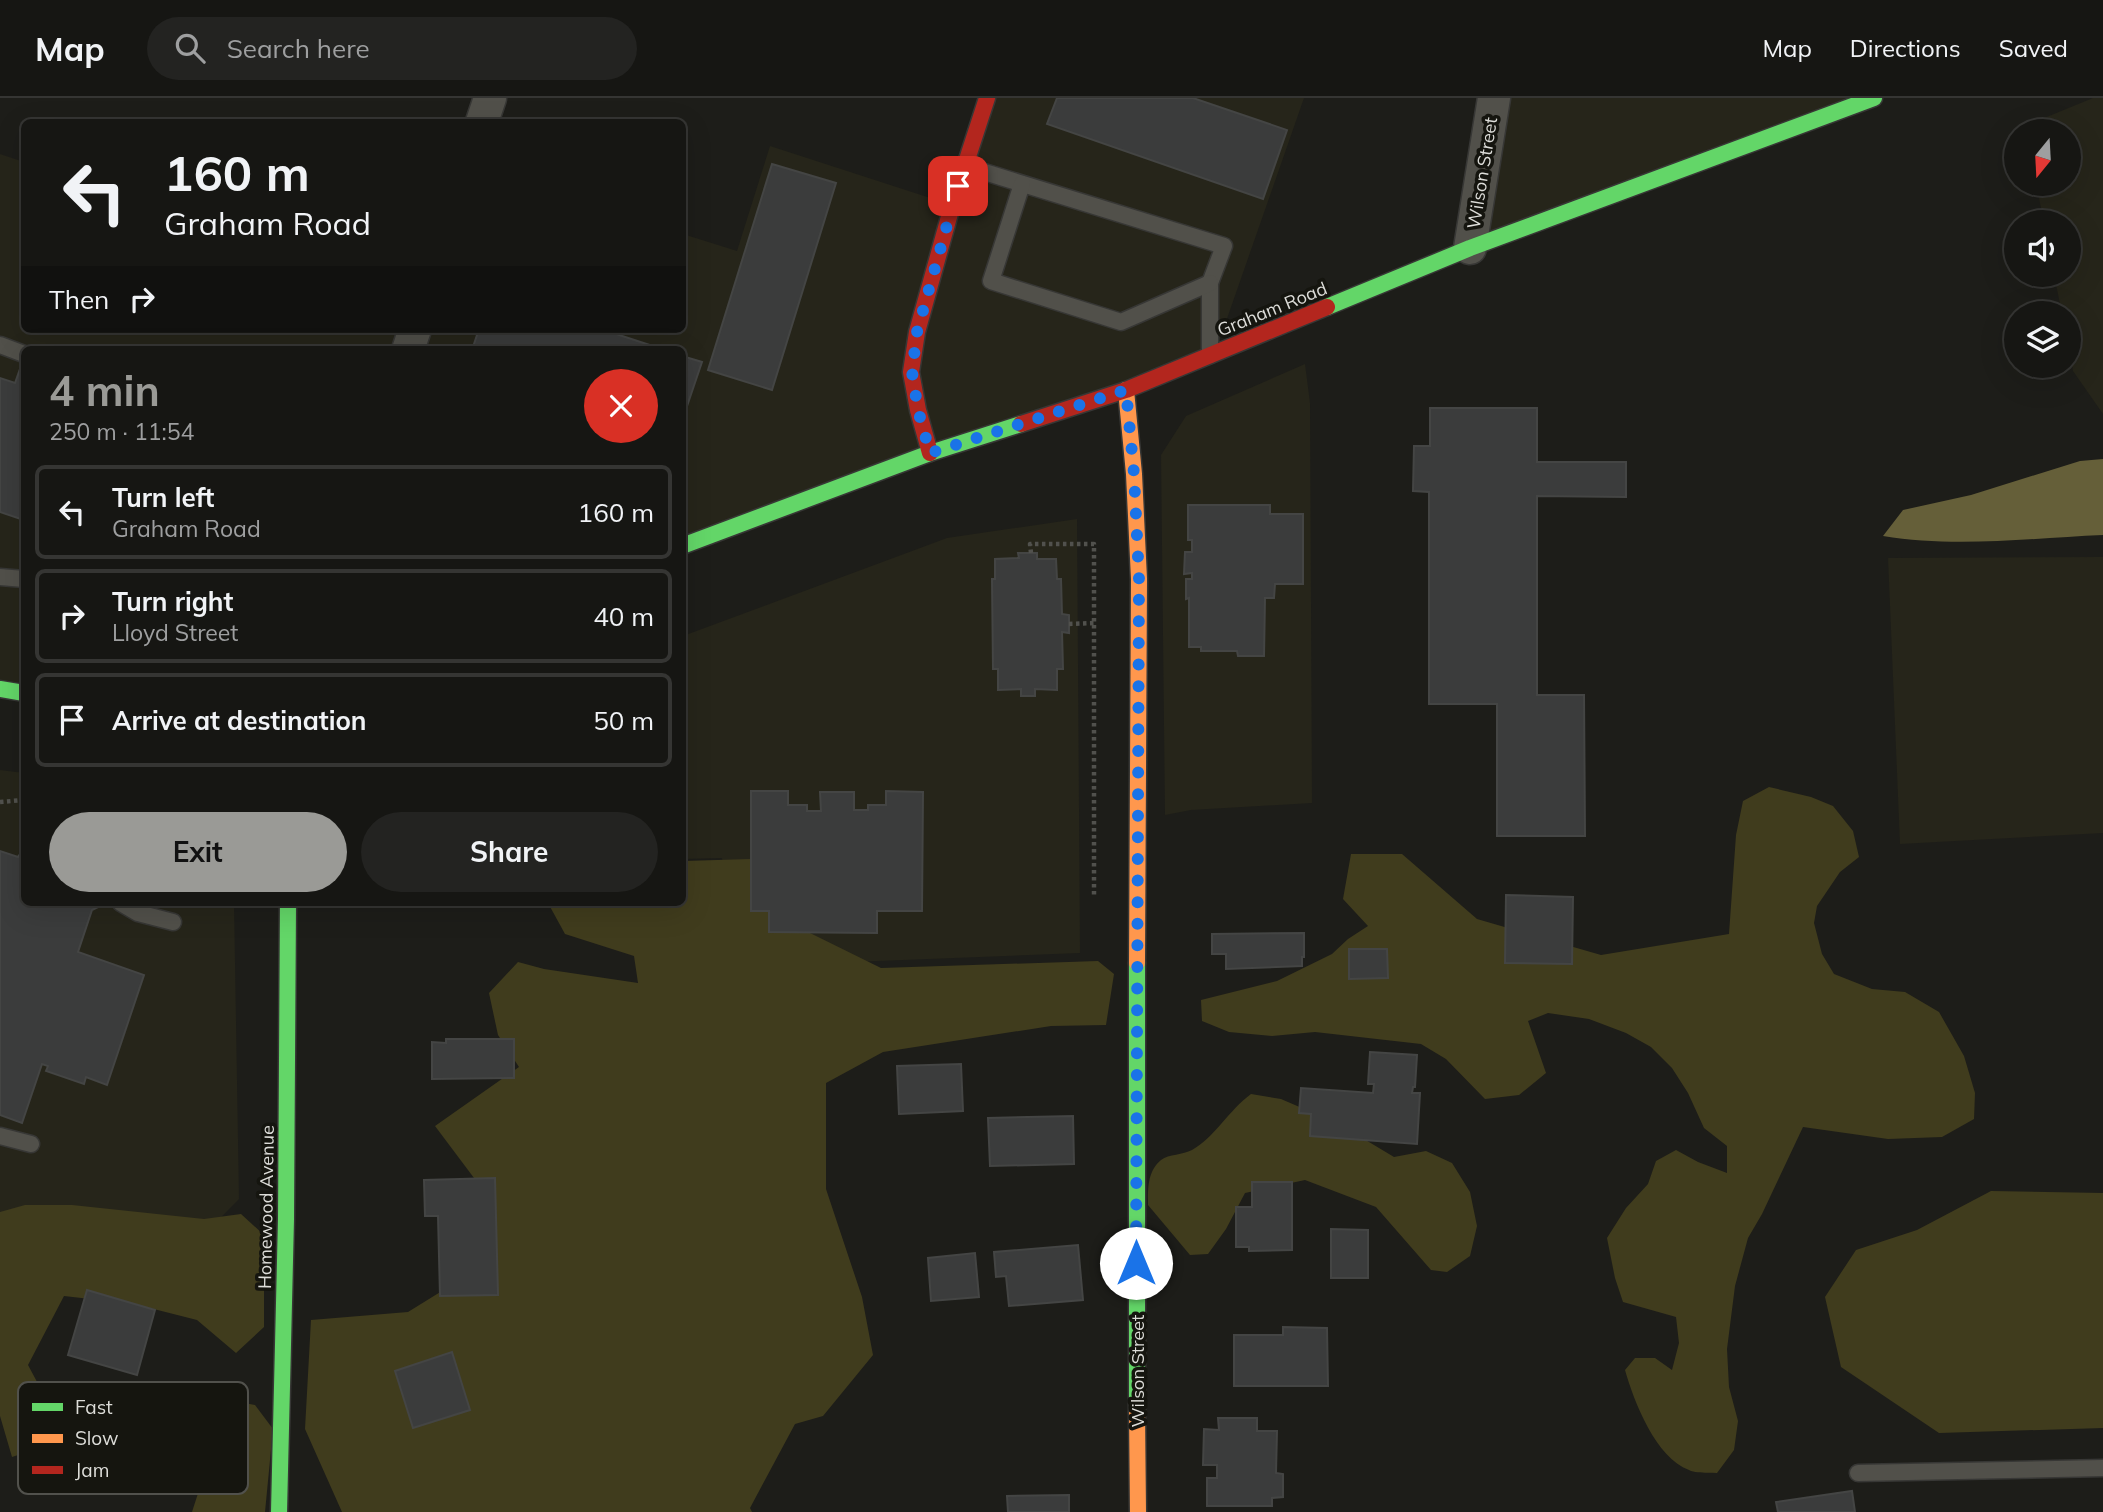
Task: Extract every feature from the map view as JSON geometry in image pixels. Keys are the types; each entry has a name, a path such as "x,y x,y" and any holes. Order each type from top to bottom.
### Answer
{"street":[{"path":"483,119 490,98"},
{"path":"930,453 918,410 912,372 917,332 987,98"},
{"name":"Wilson Street","path":"1470,248 1494,98"},
{"name":"Graham Road","path":"686,544 930,453 1126,390 1470,248 1874,98"},
{"name":"Wilson Street","path":"1126,390 1134,474 1139,579 1136,1222 1138,1512"},
{"path":"0,689 21,692"},
{"name":"Homewood Avenue","path":"279,1512 286,1219 288,906"}],"lane":[{"path":"965,166 1224,246 1210,283 1210,355"},
{"path":"1022,184 991,281 1121,322 1210,283"},
{"path":"0,345 21,353"},
{"path":"0,577 21,579"},
{"path":"126,906 138,913 173,922"},
{"path":"0,1136 31,1144"},
{"path":"1858,1473 2103,1468"}],"path":[{"path":"1031,553 1030,544 1094,544 1094,896"},
{"path":"1069,624 1094,624"},
{"path":"0,802 21,800"}],"shaded area":[{"path":"986,98 1304,98 1215,353 686,545 686,346 21,346 21,692 0,689 0,154 21,161 21,333 686,333 686,235 737,251 770,146 952,205"},
{"path":"1494,98 1874,98 1470,248"},
{"path":"2093,98 2103,98 2103,414 2078,378 2081,378 2081,301 2059,301 2057,287 2081,287 2081,210 2041,210 2039,196 2081,196 2081,119 2042,119"},
{"path":"1305,364 1310,403 1312,803 1191,810 1165,815 1161,455 1186,416"},
{"path":"2103,459 2103,535 1965,542 1883,536 1903,510 1971,495 2080,461"},
{"path":"1077,519 1080,953 726,967 722,858 686,859 686,635 947,538"},
{"path":"2103,557 2103,833 1900,844 1888,558"},
{"path":"0,770 21,773 21,906 234,906 239,1199 156,1283 0,1233"},
{"path":"1769,787 1811,797 1833,806 1853,831 1859,857 1840,872 1817,906 1814,923 1822,954 1834,974 1872,989 1905,992 1939,1012 1964,1056 1975,1093 1974,1119 1942,1137 1888,1139 1803,1127 1748,1238 1735,1286 1727,1349 1729,1387 1738,1421 1734,1450 1717,1473 1699,1472 1677,1464 1657,1442 1641,1413 1625,1370 1635,1358 1655,1358 1672,1370 1679,1343 1676,1317 1623,1302 1607,1238 1626,1208 1648,1184 1656,1161 1676,1150 1727,1173 1727,1146 1704,1128 1688,1093 1672,1068 1651,1047 1626,1033 1589,1019 1548,1013 1528,1021 1546,1073 1519,1095 1485,1099 1446,1059 1421,1044 1315,1032 1272,1036 1229,1032 1202,1021 1201,1000 1277,981 1332,954 1368,926 1343,899 1351,854 1402,854 1477,919 1601,955 1729,934 1736,835 1743,801"},
{"path":"751,859 769,911 769,932 810,933 881,968 1098,961 1114,974 1106,1025 1051,1026 883,1052 826,1083 826,1189 862,1297 873,1355 823,1416 795,1424 750,1508 752,1512 342,1512 305,1429 311,1320 408,1312 450,1286 477,1182 435,1126 519,1067 498,1035 489,993 518,962 544,969 638,983 634,956 565,934 550,906 686,906 686,861"},
{"path":"1251,1094 1281,1099 1339,1124 1394,1157 1426,1151 1452,1163 1470,1192 1477,1226 1470,1256 1447,1272 1431,1270 1376,1207 1305,1180 1245,1193 1226,1229 1208,1254 1190,1255 1148,1205 1151,1175 1161,1160 1188,1152 1200,1145"},
{"path":"1991,1191 2103,1193 2103,1428 1939,1433 1841,1367 1825,1297 1856,1250 1917,1230"},
{"path":"25,1205 72,1205 204,1219 241,1214 264,1235 264,1327 236,1353 197,1320 134,1304 64,1296 28,1365 37,1382 18,1382 18,1455 12,1457 0,1416 0,1212"},
{"path":"248,1404 255,1405 273,1429 265,1512 192,1512 198,1494 248,1494"}],"building":[{"path":"1057,98 1193,98 1287,130 1263,199 1047,124"},
{"path":"772,164 836,183 772,390 708,370"},
{"path":"478,333 613,333 653,346 473,346"},
{"path":"686,357 702,362 686,409"},
{"path":"21,369 21,519 0,512 0,378 15,383"},
{"path":"1430,408 1537,408 1537,462 1626,462 1626,497 1537,496 1537,695 1584,695 1585,836 1497,836 1497,704 1429,704 1429,492 1413,491 1414,446 1430,446"},
{"path":"1188,505 1270,505 1270,514 1303,514 1303,584 1275,584 1274,598 1265,598 1264,656 1238,656 1237,651 1201,651 1201,647 1189,647 1189,598 1186,599 1186,579 1192,579 1192,573 1184,574 1185,552 1192,552 1192,540 1188,540"},
{"path":"1018,553 1037,553 1037,559 1056,559 1057,579 1061,579 1062,614 1069,615 1069,633 1062,632 1063,669 1057,669 1057,690 1035,689 1035,696 1021,696 1021,689 998,690 998,669 993,669 992,579 995,579 995,559 1019,558"},
{"path":"751,791 788,791 788,805 807,805 807,811 821,811 820,792 854,792 854,810 868,810 868,805 886,805 886,791 923,792 922,911 877,911 877,933 769,932 769,911 751,911"},
{"path":"0,851 18,857 21,852 21,906 100,906 92,910 78,952 144,975 107,1085 86,1077 84,1084 46,1071 48,1066 42,1064 22,1123 0,1115"},
{"path":"1506,895 1573,897 1572,964 1505,963"},
{"path":"1304,933 1302,966 1226,969 1226,954 1212,954 1212,934"},
{"path":"1349,949 1387,949 1388,978 1349,979"},
{"path":"446,1039 514,1039 514,1078 432,1079 432,1042 446,1043"},
{"path":"1370,1052 1417,1055 1415,1087 1412,1093 1420,1093 1417,1144 1310,1136 1311,1114 1299,1113 1301,1088 1373,1093 1374,1084 1368,1084"},
{"path":"961,1064 963,1111 899,1114 897,1066"},
{"path":"1073,1116 1074,1164 990,1166 988,1118"},
{"path":"495,1178 498,1295 440,1296 438,1216 425,1216 424,1180"},
{"path":"1252,1182 1292,1182 1292,1250 1249,1251 1249,1247 1236,1247 1236,1207 1252,1207"},
{"path":"1331,1229 1368,1230 1368,1278 1331,1278"},
{"path":"1078,1245 1083,1300 1009,1306 1006,1276 996,1277 994,1252"},
{"path":"975,1253 979,1297 931,1301 928,1258"},
{"path":"87,1290 155,1310 137,1375 68,1355"},
{"path":"1283,1327 1327,1328 1328,1386 1234,1386 1234,1335 1283,1335"},
{"path":"452,1352 470,1410 413,1428 395,1371"},
{"path":"1218,1418 1257,1418 1257,1431 1277,1431 1276,1473 1283,1474 1283,1497 1272,1498 1272,1506 1207,1506 1207,1478 1217,1478 1217,1465 1203,1465 1204,1429 1219,1430"},
{"path":"1852,1491 1855,1512 1778,1512 1776,1502"},
{"path":"1069,1495 1069,1512 1008,1512 1007,1496"}],"traffic: fast":[{"path":"1327,307 1470,248 1874,98"},
{"path":"686,544 930,453 1021,424"},
{"path":"0,689 21,692"},
{"path":"279,1512 286,1219 288,906"},
{"path":"1137,963 1137,1412"}],"traffic: slow":[{"path":"1126,390 1134,474 1139,579 1137,963"},
{"path":"1137,1412 1138,1512"}],"traffic: jam":[{"path":"930,453 911,372 917,332 952,206 987,98"},
{"path":"1021,424 1126,390 1327,307"}],"route":[{"path":"958,186 917,332 912,372 918,410 930,453 1126,390 1134,474 1139,579 1136,1263"}]}
